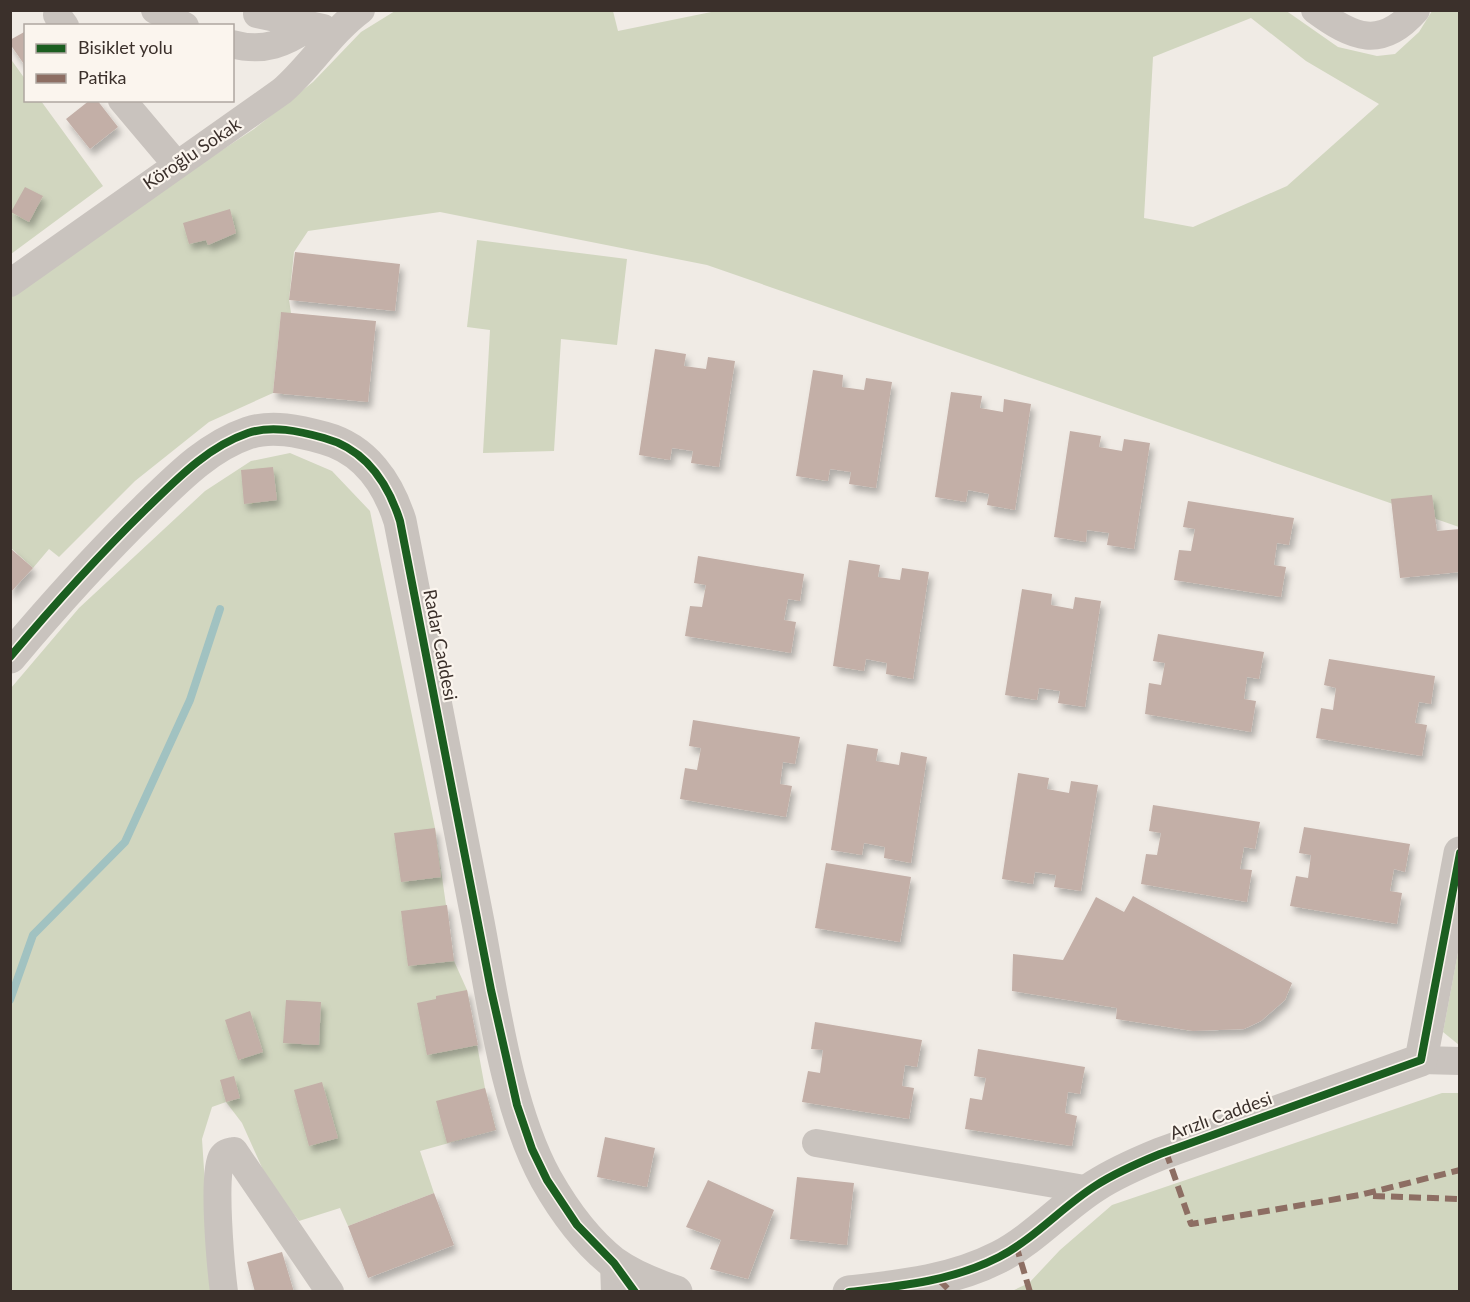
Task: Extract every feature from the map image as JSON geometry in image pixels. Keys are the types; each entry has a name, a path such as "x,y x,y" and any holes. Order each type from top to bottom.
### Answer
{"street":[{"path":"154,10 181,24"},
{"name":"Köroğlu Sokak","path":"10,283 282,91 304,72 325,28 361,10"},
{"path":"1315,10 1338,27 1361,35 1380,37 1402,27 1416,10"},
{"path":"257,14 325,28"},
{"path":"234,44 261,47 285,43 325,28"},
{"path":"124,102 176,164"},
{"name":"Radar Caddesi","path":"10,657 108,547 181,475 218,447 248,433 273,429 301,432 330,440 354,452 372,467 388,490 400,521 491,990 517,1105 532,1149 547,1180 614,1277"},
{"path":"1460,853 1421,1060 1460,1060"},
{"name":"Arızlı Caddesi","path":"849,1292 933,1281 965,1272 1001,1256 1090,1190 1124,1170 1160,1154 1421,1060"},
{"path":"816,1143 1090,1190"},
{"path":"224,1292 218,1176 222,1157 227,1152 234,1151 330,1292"},
{"path":"614,1277 635,1292"},
{"path":"614,1277 652,1284 676,1292"}],"green space":[{"path":"721,10 1285,10 1338,47 1377,56 1395,54 1419,32 1432,11 1459,11 1459,527 707,265 440,212 308,231 294,252 289,300 291,313 281,313 273,393 209,422 135,481 59,557 49,549 33,568 11,548 10,294 131,210 254,129 313,82 361,32 395,11 613,11 618,31","holes":["1251,18 1306,61 1379,104 1287,186 1193,227 1144,218 1153,57"]},
{"path":"10,58 24,78 24,102 42,102 103,186 11,254"},
{"path":"477,240 627,259 617,345 561,339 554,451 483,453 490,330 467,327"},
{"path":"290,453 332,471 370,511 435,828 454,961 467,990 485,1088 496,1130 420,1151 434,1193 348,1226 340,1208 299,1221 268,1181 242,1123 226,1102 212,1107 202,1139 212,1291 11,1292 11,688 79,608 205,491 251,461"},
{"path":"1459,947 1459,1045 1443,1032"},
{"path":"1442,1093 1459,1093 1459,1291 1012,1291 1029,1283 1060,1250 1112,1205"}],"building":[{"path":"24,32 24,64 10,44 10,40"},
{"path":"87,102 99,102 118,127 90,149 66,119"},
{"path":"25,187 43,196 29,222 11,212"},
{"path":"230,209 236,233 208,245 206,240 189,244 183,223"},
{"path":"295,252 400,264 395,311 289,300"},
{"path":"281,312 376,321 368,402 273,393"},
{"path":"655,349 686,354 684,366 706,369 708,357 735,361 719,467 691,463 693,451 672,448 670,460 639,455"},
{"path":"813,370 843,375 842,387 864,390 866,378 892,382 876,488 849,484 851,472 830,469 828,481 796,476"},
{"path":"951,392 982,396 980,408 1003,412 1004,399 1031,404 1015,510 987,505 989,494 968,490 966,502 935,497"},
{"path":"1070,431 1101,436 1099,447 1122,451 1124,439 1150,443 1134,549 1107,545 1109,533 1087,530 1086,542 1054,537"},
{"path":"273,467 277,500 244,504 241,470"},
{"path":"1432,495 1437,531 1460,529 1460,572 1400,578 1391,499"},
{"path":"1188,501 1294,518 1289,545 1277,543 1274,565 1286,567 1281,597 1174,580 1179,550 1191,551 1195,529 1183,527"},
{"path":"10,548 33,568 10,593"},
{"path":"698,556 804,574 800,601 788,599 784,620 796,622 791,653 685,636 690,606 702,607 706,585 694,583"},
{"path":"849,560 880,565 878,577 900,580 902,568 929,572 913,679 886,674 887,663 866,659 864,671 833,666"},
{"path":"1022,589 1052,594 1051,605 1073,609 1075,597 1101,601 1085,707 1058,703 1060,691 1039,688 1037,700 1005,695"},
{"path":"1158,634 1264,652 1259,679 1247,677 1244,699 1256,701 1251,732 1145,714 1149,683 1161,685 1165,663 1153,661"},
{"path":"1329,659 1435,676 1431,704 1419,702 1415,723 1427,725 1422,756 1316,738 1321,708 1333,710 1336,688 1324,685"},
{"path":"693,720 800,737 795,764 783,762 780,784 792,786 786,817 680,799 685,768 697,770 701,748 689,746"},
{"path":"847,744 878,749 876,761 899,765 901,752 927,757 911,863 884,858 885,847 864,843 862,855 831,850"},
{"path":"1018,773 1049,778 1047,789 1069,793 1071,781 1098,785 1081,891 1054,887 1056,875 1035,872 1033,884 1002,879"},
{"path":"1153,805 1260,822 1255,849 1244,847 1240,869 1252,870 1247,902 1141,884 1146,854 1157,855 1161,833 1149,831"},
{"path":"1304,827 1410,844 1405,872 1394,869 1390,891 1402,893 1397,924 1290,906 1296,876 1308,878 1311,855 1299,853"},
{"path":"435,828 441,877 401,882 394,833"},
{"path":"826,863 911,877 900,942 815,928"},
{"path":"1133,896 1292,983 1285,1000 1261,1021 1244,1029 1193,1031 1116,1019 1117,1008 1012,991 1013,954 1063,960 1096,897 1124,912"},
{"path":"447,905 454,961 408,966 401,911"},
{"path":"467,990 478,1045 427,1055 417,1003 436,999 436,996"},
{"path":"286,1000 321,1002 319,1045 283,1043"},
{"path":"250,1011 263,1052 238,1060 225,1020"},
{"path":"815,1022 922,1040 917,1067 905,1065 902,1086 914,1088 909,1119 802,1102 808,1071 820,1073 823,1050 811,1049"},
{"path":"978,1049 1085,1067 1080,1094 1068,1092 1065,1113 1077,1116 1072,1146 965,1129 970,1098 982,1100 986,1078 974,1076"},
{"path":"234,1076 240,1098 226,1102 220,1080"},
{"path":"322,1082 338,1138 309,1146 294,1090"},
{"path":"485,1088 496,1130 447,1143 436,1101"},
{"path":"605,1137 655,1148 647,1187 597,1177"},
{"path":"797,1177 854,1183 847,1245 790,1239"},
{"path":"708,1180 774,1210 748,1279 710,1269 721,1240 686,1227"},
{"path":"434,1193 454,1245 368,1278 348,1226"},
{"path":"282,1252 294,1292 255,1292 247,1262"}],"waterway":[{"path":"10,1000 33,935 125,842 190,700 220,609"}],"marked path":[{"path":"1166,1152 1191,1224 1360,1195 1460,1170"},
{"path":"1373,1196 1460,1199"},
{"path":"1016,1245 1030,1292"},
{"path":"939,1280 951,1292"}],"cycle path":[{"path":"10,657 128,527 181,476 206,456 233,439 266,429 315,435 339,443 351,450 373,469 389,494 400,521 491,990 517,1105 532,1149 547,1180 577,1225 614,1263 635,1292"},
{"path":"849,1292 926,1281 981,1265 1012,1250 1083,1194 1127,1168 1421,1060 1460,853"}]}
